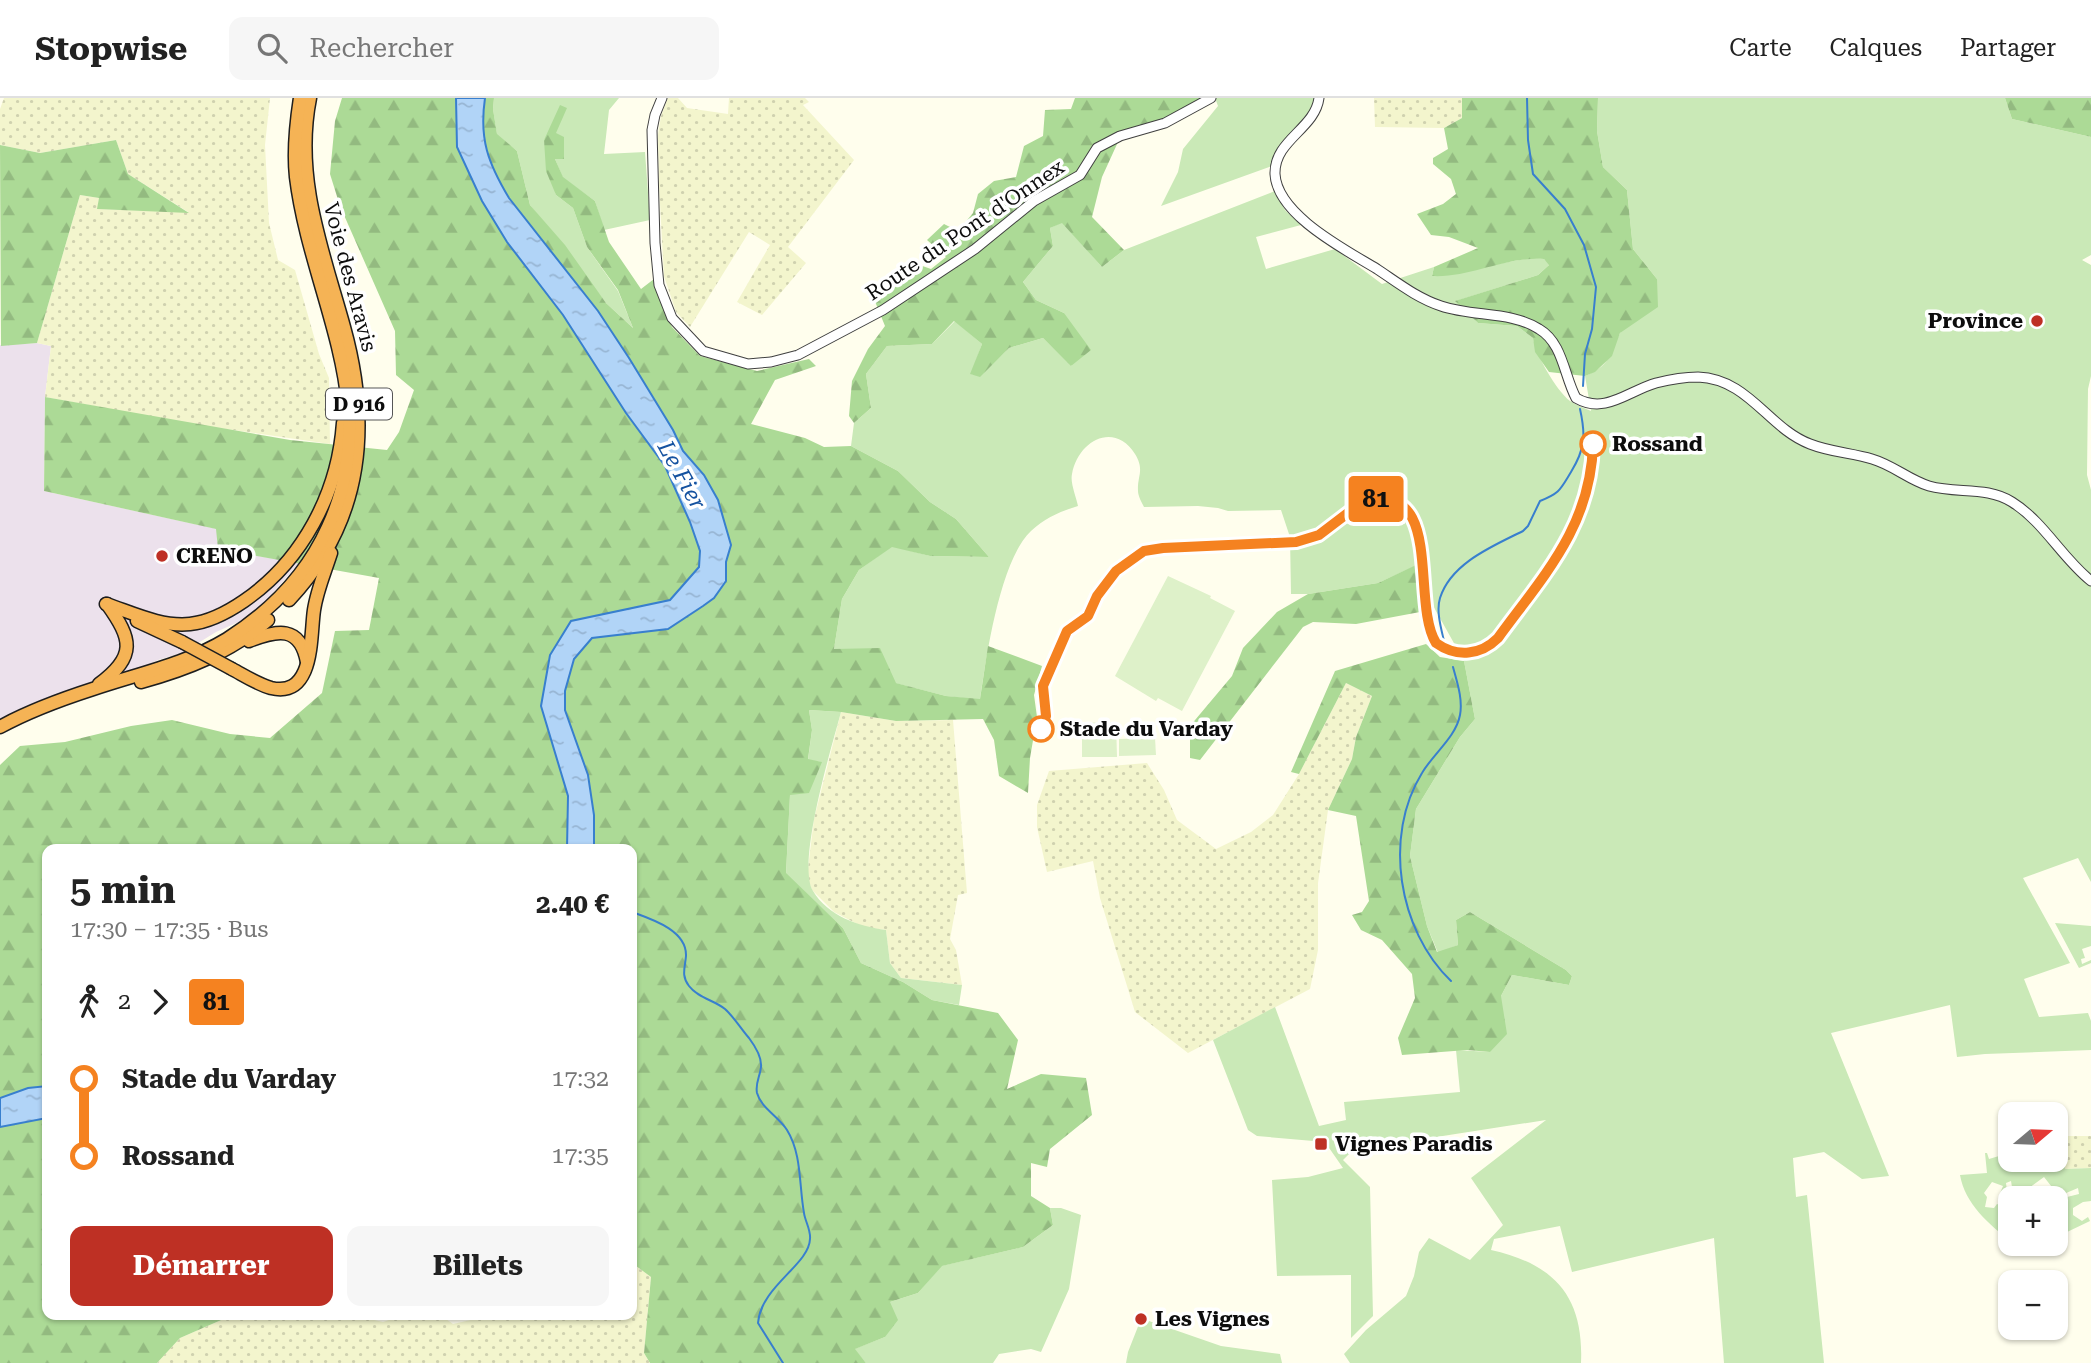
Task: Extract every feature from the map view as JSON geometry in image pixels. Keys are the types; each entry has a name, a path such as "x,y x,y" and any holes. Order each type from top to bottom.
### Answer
{"highway":[{"name":"Voie des Aravis","path":"0,727 92,689 172,663 218,644 268,609 301,574 330,524 346,468 350,430 349,407 342,358 309,240 298,187 295,147 300,98"},
{"name":"Voie des Aravis","path":"48,706 178,672 211,657 255,631 299,590 322,560 342,519 354,484 357,464 360,424 358,397 345,330 307,187 304,135 310,98"},
{"path":"106,604 170,624 197,623 236,606 274,576 306,536 326,498 338,459 343,419 342,358"},
{"path":"106,604 265,686 278,689 290,687 299,680 307,666 316,597 342,519"},
{"path":"92,689 119,668 127,651 125,630 106,604"},
{"path":"170,624 182,642"},
{"path":"211,657 262,636 279,632 289,634 299,642 307,666"}],"street":[{"name":"Route du Pont d'Onnex","path":"662,98 652,130 655,243 659,285 673,318 702,351 748,364 771,362 798,355 883,310 975,249 1034,201 1080,175 1097,148 1119,136 1165,123 1211,98"},
{"path":"1318,98 1315,111 1284,146 1275,165 1279,189 1294,211 1329,240 1425,299 1457,311 1508,318 1541,330 1553,342 1576,398 1593,405 1609,403 1656,383 1699,377 1731,385 1752,398 1792,434 1809,444 1874,459 1928,486 1984,492 2010,501 2031,516 2091,581"}],"shaded area":[{"path":"37,343 51,346 45,397 44,491 217,529 219,549 299,563 266,601 243,620 216,632 182,653 158,660 106,685 0,728 0,345"}],"green space":[{"path":"4,98 270,98 265,145 269,223 278,260 295,270 319,354 329,378 330,444 191,424 45,397 51,346 37,343 80,195 99,198 98,209 188,212 128,174 116,140 40,153 0,145 0,109"},
{"path":"342,98 494,98 497,134 517,151 530,205 565,245 606,303 633,328 618,290 587,247 573,208 556,195 546,171 544,140 560,105 567,108 556,133 564,137 564,159 555,159 563,177 595,201 609,242 641,289 654,279 660,301 672,327 700,356 757,371 809,359 816,366 775,380 751,424 805,438 824,447 851,446 898,471 930,502 956,519 989,557 930,556 892,547 859,570 842,599 834,649 880,648 896,683 946,696 980,699 988,646 1042,666 1034,695 1037,717 1030,758 1028,793 999,776 994,740 983,719 896,721 809,710 812,730 808,759 822,762 809,793 790,795 786,873 843,928 861,963 903,982 932,1000 998,1013 1018,1040 1007,1089 1041,1074 1086,1078 1092,1115 1050,1149 1047,1167 1031,1163 1031,1196 1050,1208 1053,1225 1023,1247 942,1266 918,1293 890,1302 898,1320 885,1337 855,1349 866,1363 650,1363 644,1353 651,1277 637,1267 637,844 42,844 42,1320 221,1320 180,1338 157,1363 0,1363 0,765 20,746 65,742 131,726 172,720 230,734 270,738 322,693 335,631 369,630 379,578 218,549 216,529 44,491 45,397 290,440 387,450 399,432 414,390 396,375 395,331 340,206 330,174 335,121"},
{"path":"494,98 619,98 609,110 604,154 645,152 650,220 604,230 595,201 563,178 555,159 564,159 555,133 566,108 544,140 556,195 573,208 587,247 618,291 633,328 606,303 530,205 517,151 497,135"},
{"path":"668,98 678,98 687,108 728,114 729,98 805,98 809,102 803,105 854,160 788,247 806,263 762,315 737,302 770,245 749,232 690,327 676,312 664,276 659,185 658,135"},
{"path":"1075,98 1212,98 1118,142 1102,177 1092,217 1124,250 1102,267 1062,223 1050,228 1053,246 1023,282 1036,300 1064,313 1091,350 1071,366 1043,338 1009,348 980,377 970,374 982,344 954,321 932,344 887,346 866,374 871,408 854,423 849,416 852,381 868,349 885,326 874,299 890,277 911,262 931,269 946,257 927,240 944,224 958,231 973,213 978,194 994,181 1016,177 1024,146 1043,136 1045,110 1071,109"},
{"path":"1215,98 1319,98 1275,165 1161,206 1178,172 1183,149 1218,106"},
{"path":"1374,98 1462,98 1462,118 1444,128 1375,127"},
{"path":"1462,98 1598,98 1597,131 1603,167 1627,190 1633,249 1657,279 1658,307 1620,333 1612,356 1595,372 1585,376 1549,372 1535,352 1533,338 1517,326 1478,323 1455,301 1538,275 1549,265 1544,259 1516,261 1461,274 1432,276 1434,267 1478,248 1449,237 1431,235 1417,214 1443,204 1456,194 1451,179 1433,164 1433,158 1448,149 1444,128 1462,118"},
{"path":"1598,98 2005,98 2012,119 2091,137 2091,255 2082,260 2091,265 2091,376 2088,389 2087,475 2091,490 2091,882 2078,858 2023,878 2070,963 2024,979 2039,1017 2088,1013 2091,1021 2091,1050 1957,1057 1950,1005 1831,1033 1889,1176 1862,1179 1824,1152 1793,1158 1796,1197 1807,1195 1824,1363 1724,1363 1714,1238 1572,1272 1560,1226 1494,1239 1491,1250 1532,1264 1548,1274 1561,1287 1577,1319 1581,1339 1581,1363 1350,1363 1344,1354 1366,1330 1406,1296 1419,1252 1429,1238 1470,1260 1503,1225 1471,1178 1546,1120 1353,1150 1343,1160 1370,1187 1373,1316 1351,1338 1351,1275 1277,1276 1272,1180 1308,1177 1343,1168 1325,1142 1257,1136 1248,1130 1213,1040 1275,1007 1319,1126 1346,1120 1344,1102 1460,1092 1456,1050 1490,1052 1501,996 1512,975 1569,985 1572,976 1470,912 1456,920 1458,945 1438,953 1427,926 1410,856 1416,809 1460,737 1475,719 1464,661 1427,595 1428,560 1378,583 1308,594 1291,594 1290,537 1281,510 1228,511 1198,506 1144,507 1138,493 1140,469 1135,454 1127,444 1117,439 1098,439 1081,452 1072,474 1078,506 1036,526 1020,545 1011,564 996,611 980,700 946,696 895,683 834,649 842,599 859,570 892,546 930,556 989,557 956,519 930,502 898,471 851,446 854,423 871,408 866,374 887,346 932,344 955,321 982,344 971,374 980,376 1009,348 1043,338 1072,366 1064,313 1036,300 1023,282 1053,246 1050,228 1062,222 1102,267 1124,250 1275,191 1285,210 1301,225 1256,237 1266,269 1335,249 1382,284 1434,267 1432,276 1530,258 1544,259 1550,264 1538,275 1456,301 1478,323 1517,326 1533,338 1542,363 1559,389 1570,401 1591,411 1585,376 1606,362 1622,330 1657,279 1633,249 1627,190 1603,167 1597,131"},
{"path":"2005,98 2091,98 2091,137 2012,119"},
{"path":"116,140 128,174 189,213 97,209 99,198 80,195 37,343 1,346 0,145 40,153"},
{"path":"1416,565 1420,612 1356,624 1313,622 1303,627 1200,760 1190,758 1190,726 1232,676 1243,648 1277,612 1308,594 1378,583"},
{"path":"1168,576 1211,596 1210,598 1235,611 1182,711 1158,698 1156,701 1115,676"},
{"path":"1426,644 1440,657 1464,661 1475,719 1460,737 1416,809 1410,856 1427,926 1437,952 1458,945 1456,920 1470,912 1572,976 1569,985 1512,975 1501,996 1507,1034 1490,1052 1467,1050 1402,1055 1398,1038 1415,998 1412,974 1382,940 1361,930 1352,915 1362,912 1369,901 1356,816 1328,810 1352,759 1356,737 1372,696 1346,683 1299,774 1291,772 1335,671"},
{"path":"1346,683 1372,696 1356,737 1352,759 1328,810 1318,883 1318,950 1310,989 1188,1053 1135,1012 1100,898 1093,861 1047,872 1037,827 1037,805 1049,771 1147,763 1164,790 1177,820 1216,849 1251,832 1273,815 1299,774"},
{"path":"809,710 841,712 812,831 809,877 813,891 819,900 835,913 865,926 886,930 890,963 901,978 962,985 959,1005 932,1000 903,982 861,963 843,928 786,874 790,794 821,762 808,760 812,730"},
{"path":"841,712 896,721 953,720 967,893 958,895 950,939 956,950 962,985 901,978 890,963 886,930 863,927 834,912 812,890 807,876 814,819"},
{"path":"1116,722 1117,757 1082,757 1082,723"},
{"path":"1155,738 1156,755 1119,756 1119,739"},
{"path":"2055,923 2091,926 2091,946 2082,949 2085,958 2081,959 2082,964 2091,960 2091,963 2079,968"},
{"path":"2068,1136 2091,1136 2091,1168 2068,1169"},
{"path":"1985,1153 1989,1159 1998,1156 1998,1172 2068,1172 2068,1169 2091,1168 2091,1201 2073,1208 2073,1215 2082,1221 2088,1217 2090,1221 2068,1232 2068,1197 2079,1194 2078,1188 2068,1192 2068,1186 2051,1186 2044,1177 2032,1186 2012,1186 2011,1181 2006,1183 2006,1186 1992,1182 1984,1193 1987,1197 1985,1207 1994,1208 1998,1204 1998,1231 1973,1204 1960,1175 1987,1173"},
{"path":"1050,1208 1061,1208 1081,1215 1069,1289 1041,1352 1031,1349 999,1354 993,1363 866,1363 854,1349 885,1337 890,1302 918,1293 941,1266 1023,1247 1053,1225"},
{"path":"637,1267 651,1277 644,1353 650,1363 157,1363 180,1338 221,1320 447,1320 453,1324 471,1320 637,1320"},
{"path":"1149,1321 1221,1346 1280,1354 1282,1363 1126,1363 1139,1324"}],"water":[{"name":"Le Fier","path":"456,98 485,98 484,138 491,162 509,198 598,311 673,430 683,451 704,475 718,500 731,545 726,562 726,581 714,598 703,606 668,629 592,638 574,659 565,691 565,710 588,775 594,815 594,844 567,844 568,796 541,706 550,655 571,621 670,600 699,567 700,551 665,466 626,413 563,315 507,242 482,201 457,147"},
{"path":"42,1087 42,1119 0,1127 0,1098 28,1088"}],"waterway":[{"path":"1527,98 1528,140 1533,174 1565,209 1584,245 1596,287 1592,329 1585,354 1583,386"},
{"path":"1444,641 1439,608 1445,586 1453,575 1474,557 1523,531 1540,501 1552,496 1562,487 1582,449 1580,409"},
{"path":"1451,981 1433,960 1408,909 1402,882 1400,853 1410,798 1422,773 1458,723 1460,697 1453,667"},
{"path":"637,914 666,927 681,939 686,956 684,975 689,986 725,1009 751,1041 761,1063 757,1086 759,1098 792,1139 810,1239 802,1258 767,1298 758,1323 783,1363"}],"bus line":[{"name":"81","path":"1041,729 1046,716 1043,686 1067,631 1088,616 1103,586 1128,561 1144,551 1163,548 1277,545 1296,542 1319,535 1361,503 1369,500 1400,503 1417,524 1426,620 1436,643 1461,653 1478,652 1490,646 1570,537 1581,511 1593,444"}],"place":[{"name":"Province","path":"2037,321"},
{"name":"Rossand","path":"1593,444"},
{"name":"CRENO","path":"162,556"},
{"name":"Stade du Varday","path":"1041,729"},
{"name":"Vignes Paradis","path":"1321,1144"},
{"name":"Les Vignes","path":"1141,1319"}]}
